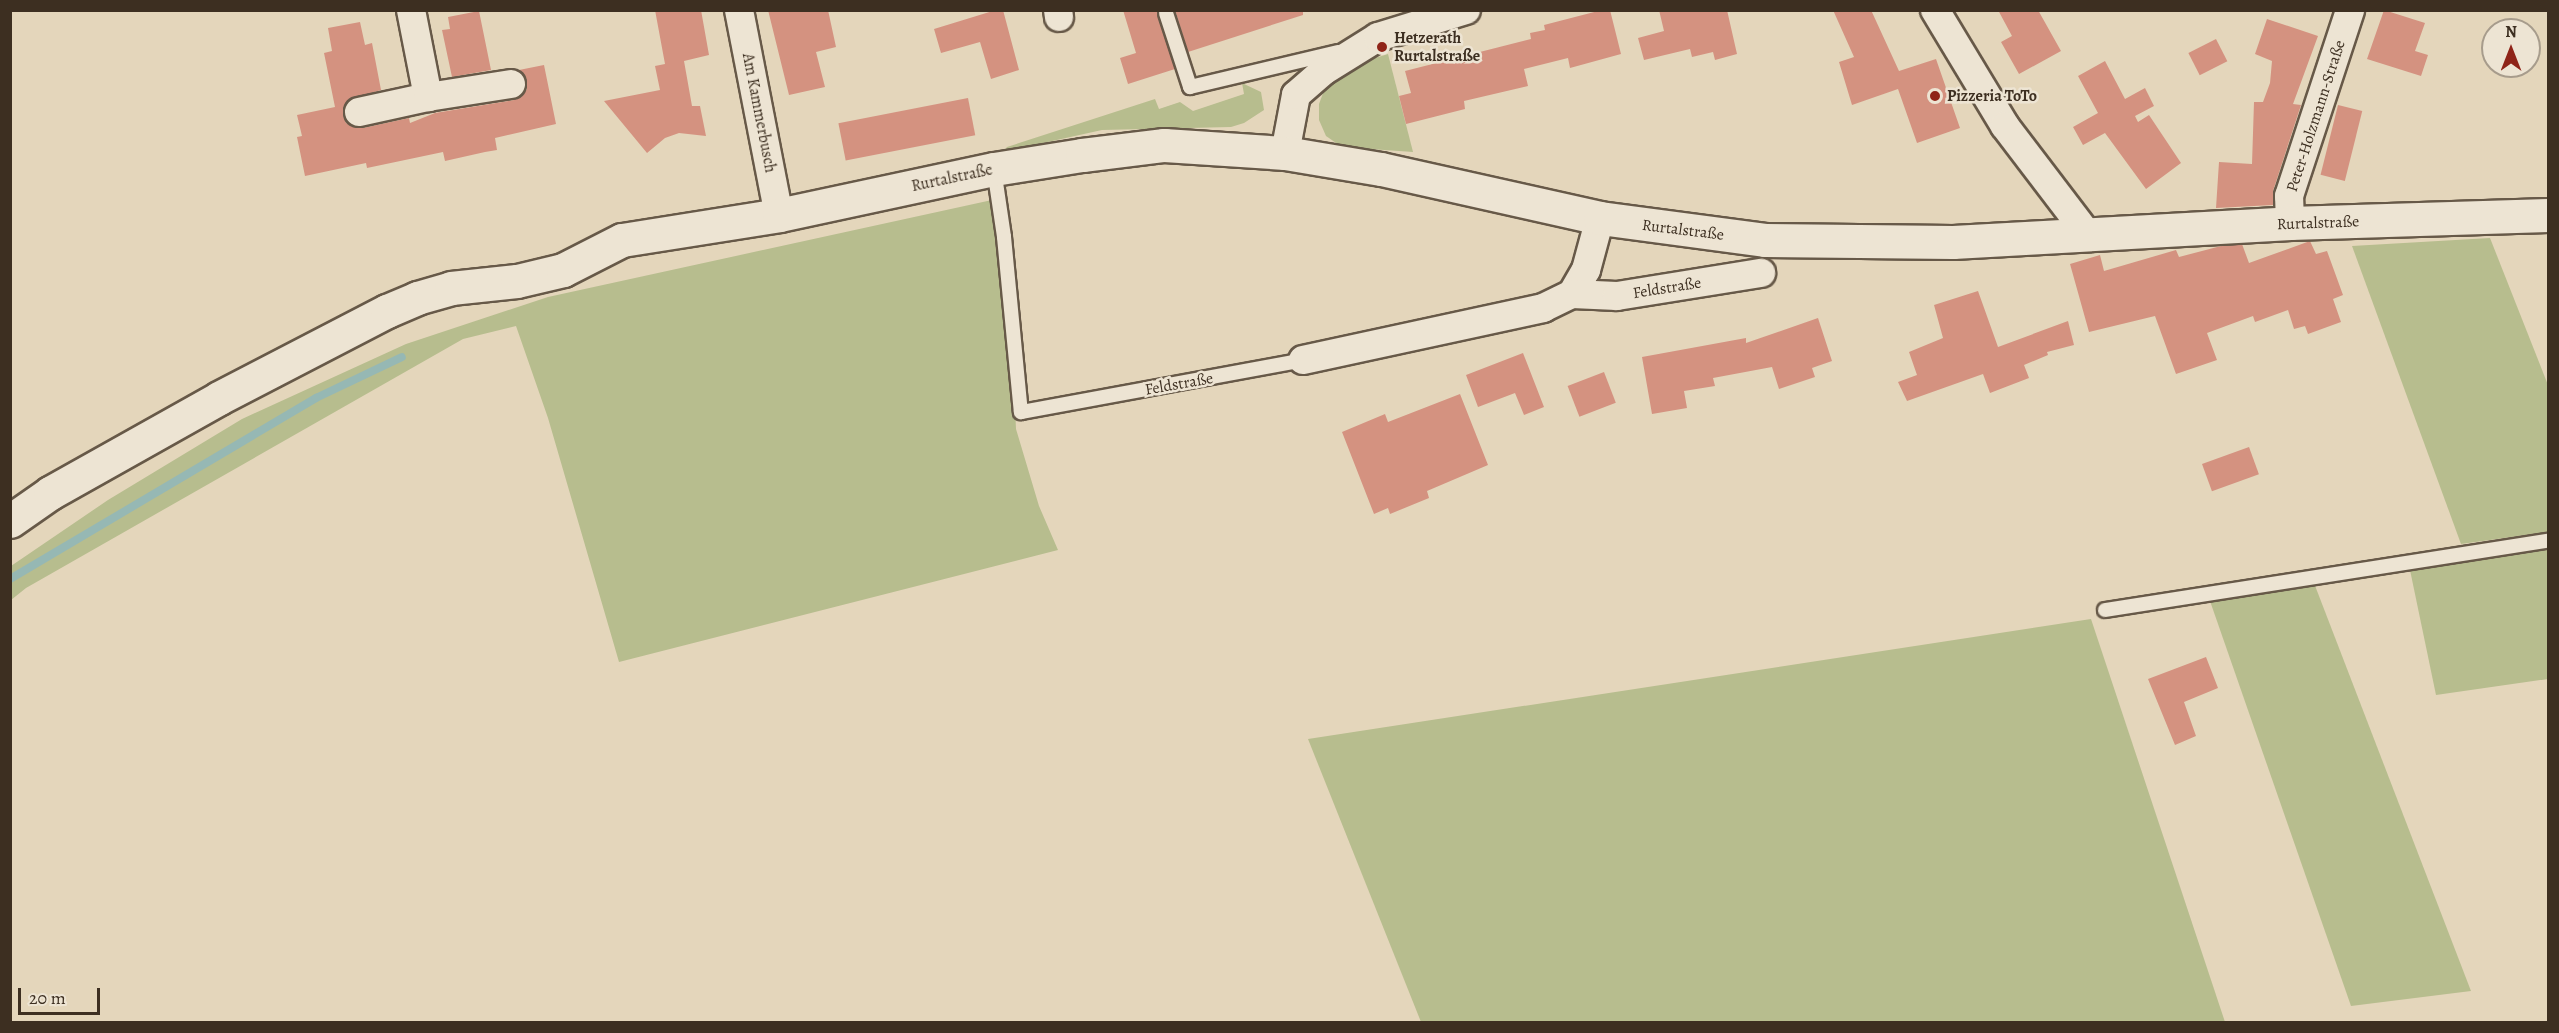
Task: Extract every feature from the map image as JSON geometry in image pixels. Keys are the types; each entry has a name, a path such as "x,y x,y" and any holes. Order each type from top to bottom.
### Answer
{"street":[{"path":"411,10 428,97"},
{"name":"Am Kammerbusch","path":"740,10 779,215"},
{"path":"1285,153 1296,95 1322,72 1378,37 1466,10"},
{"path":"1935,10 2005,126 2088,236"},
{"name":"Peter-Holzmann-Straße","path":"2290,223 2289,196 2350,10"},
{"path":"359,112 428,97 511,84"},
{"name":"Rurtalstraße","path":"10,521 50,493 219,398 387,311 451,288 517,281 563,270 622,240 779,215 994,169 1164,145 1285,153 1381,169 1600,219 1765,240 1953,242 2290,223 2548,215"},
{"path":"1572,294 1586,270 1600,219"},
{"name":"Feldstraße","path":"1304,360 1543,308 1572,294 1617,296 1761,273"}],"lane":[{"path":"1166,14 1190,87 1358,48"},
{"name":"Feldstraße","path":"994,169 1004,237 1021,411 1304,360"},
{"path":"2105,610 2548,541"}],"green space":[{"path":"1388,54 1413,152 1342,147 1326,136 1319,120 1319,104 1325,88 1350,66"},
{"path":"1242,83 1261,92 1264,110 1244,123 1231,127 1102,130 1003,152 1007,147 1155,99 1159,109 1180,102 1193,111 1244,94"},
{"path":"992,200 1010,296 1016,429 1039,506 1058,550 619,662 548,418 516,326 463,339 26,588 11,600 11,566 108,500 242,419 406,344 548,297"},
{"path":"2490,238 2548,385 2548,532 2461,544 2352,246"},
{"path":"2548,547 2548,679 2436,695 2410,570"},
{"path":"2314,583 2471,991 2351,1006 2210,601"},
{"path":"2091,619 2225,1022 1421,1022 1308,739"}],"building":[{"path":"655,10 701,10 709,55 684,61 692,106 700,106 706,136 679,133 665,138 647,153 604,101 660,90 655,66 665,64"},
{"path":"768,10 828,10 836,47 816,52 825,87 789,95"},
{"path":"996,10 1003,10 1019,70 991,79 980,42 941,53 934,29"},
{"path":"1123,10 1157,10 1175,69 1128,84 1120,58 1136,53"},
{"path":"1175,10 1303,10 1303,15 1188,52"},
{"path":"1610,10 1621,54 1570,68 1568,58 1524,69 1528,86 1464,101 1465,109 1406,124 1399,96 1411,93 1405,71 1531,39 1530,33 1545,30 1544,25"},
{"path":"1659,10 1727,10 1737,54 1715,60 1713,52 1692,57 1690,49 1644,60 1638,38 1664,31"},
{"path":"1833,10 1871,10 1899,71 1936,59 1960,128 1917,143 1898,89 1852,105 1839,62 1854,57"},
{"path":"1998,10 2038,10 2061,51 2019,74 2001,42 2012,36"},
{"path":"2384,10 2425,23 2415,51 2428,55 2421,76 2367,59"},
{"path":"479,11 491,70 452,77 442,30 450,29 448,17"},
{"path":"2267,19 2318,36 2293,104 2301,105 2273,191 2273,205 2216,208 2219,162 2252,164 2254,102 2263,102 2270,83 2272,61 2255,54"},
{"path":"360,22 365,45 372,43 381,90 348,100 343,115 346,123 353,127 363,128 409,118 410,123 435,113 514,100 522,96 527,89 527,81 519,70 544,65 556,124 495,138 497,150 445,161 443,152 367,168 366,163 305,176 297,137 302,136 297,115 335,107 324,53 332,51 328,28"},
{"path":"2216,39 2227,61 2200,75 2188,53"},
{"path":"2105,61 2125,99 2145,88 2154,106 2135,116 2138,122 2149,115 2181,163 2146,189 2105,133 2083,145 2073,127 2098,113 2078,76"},
{"path":"968,98 975,135 846,160 838,123"},
{"path":"2338,105 2362,111 2345,181 2321,175"},
{"path":"2310,241 2316,254 2327,251 2343,295 2333,299 2341,322 2308,334 2305,326 2294,329 2288,310 2255,322 2253,316 2207,333 2217,360 2176,374 2155,316 2089,332 2070,264 2100,255 2104,271 2176,250 2179,257 2221,246 2242,244 2249,263"},
{"path":"1978,291 1998,347 2068,321 2074,345 2047,352 2048,355 2024,365 2029,378 1990,393 1983,374 1907,401 1898,382 1917,375 1909,352 1943,338 1934,305"},
{"path":"1818,318 1832,361 1812,368 1815,377 1779,389 1772,367 1713,378 1715,386 1684,391 1687,408 1652,414 1642,357 1746,338 1746,343"},
{"path":"1523,353 1544,407 1524,415 1515,393 1478,407 1466,375"},
{"path":"1604,372 1616,403 1579,417 1568,386"},
{"path":"1460,394 1488,465 1427,491 1429,498 1390,514 1388,508 1374,514 1342,432 1385,414 1388,422"},
{"path":"2249,447 2259,474 2212,491 2202,464"},
{"path":"2206,657 2218,688 2184,702 2196,736 2175,745 2148,679"}],"waterway":[{"path":"10,579 316,398 402,357"}],"place":[{"name":"Hetzerath Rurtalstraße","path":"1382,47"},
{"name":"Pizzeria ToTo","path":"1935,96"}]}
